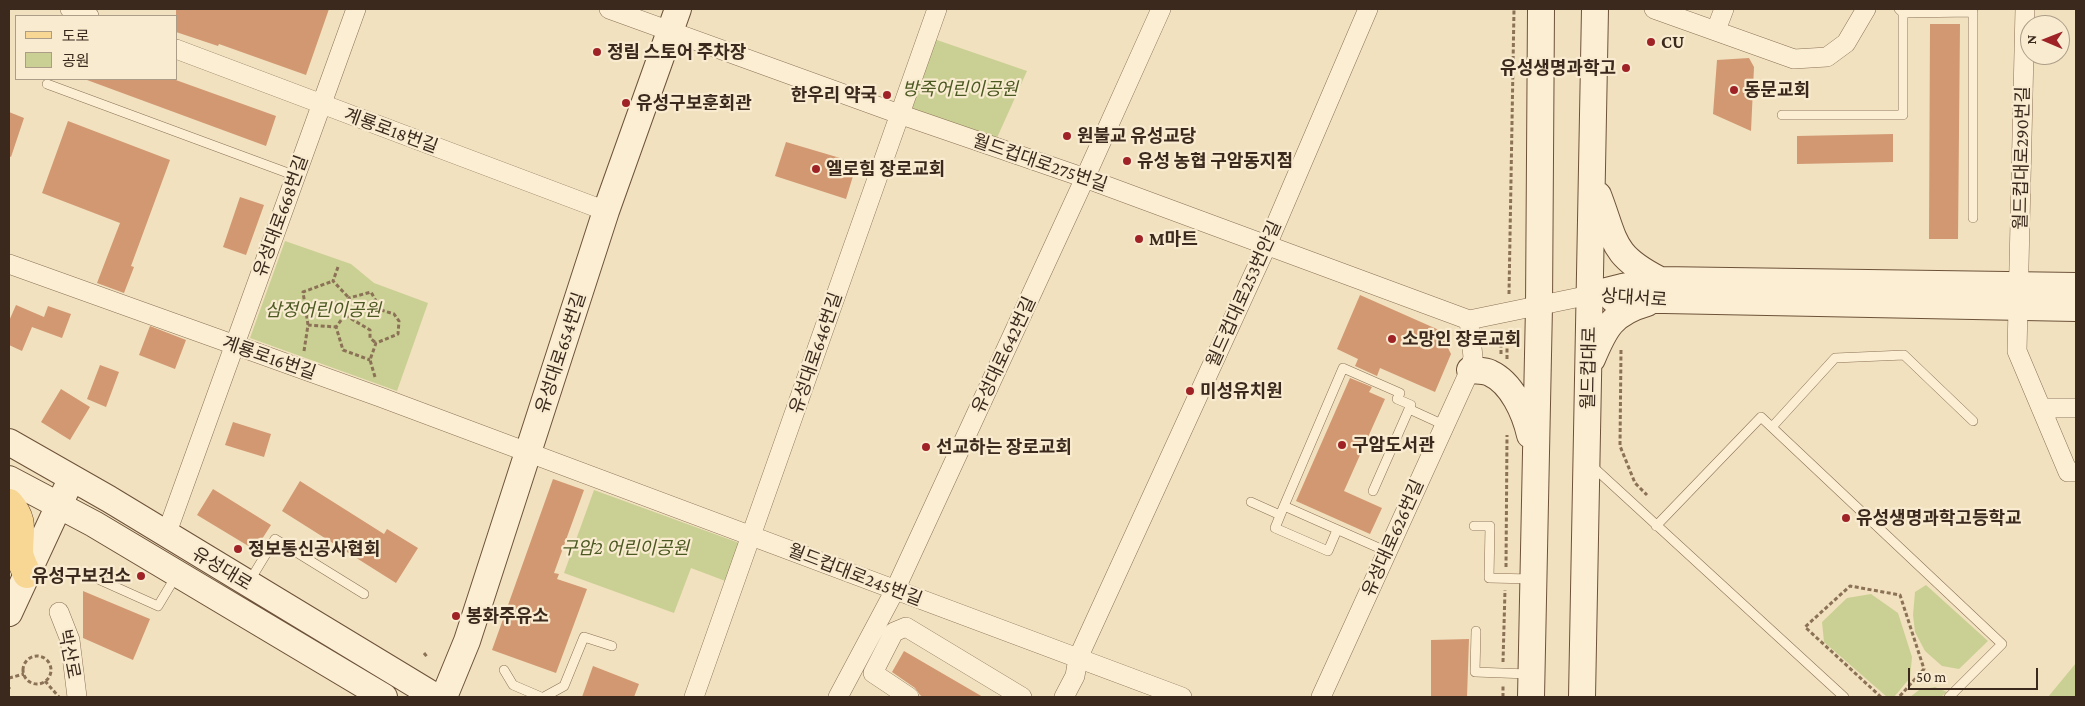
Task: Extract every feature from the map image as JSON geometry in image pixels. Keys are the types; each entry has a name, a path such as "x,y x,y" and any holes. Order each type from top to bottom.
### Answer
{"main road":[{"path":"9,503 21,524 19,553 27,574"}],"street":[{"path":"70,9 86,15"},
{"name":"유성대로668번길","path":"166,535 356,9"},
{"name":"월드컵대로275번길","path":"610,9 673,20 899,114 1085,178 1469,320"},
{"name":"유성대로646번길","path":"694,697 936,9"},
{"name":"유성대로642번길","path":"838,697 895,590 1161,9"},
{"name":"월드컵대로253번안길","path":"1064,697 1076,676 1078,658 1267,245 1368,9"},
{"path":"1531,685 1539,306 1542,9"},
{"name":"월드컵대로","path":"1582,697 1595,9"},
{"path":"1654,9 1794,59 1827,57 1846,43 1866,9"},
{"path":"1716,30 1724,9"},
{"name":"월드컵대로290번길","path":"2025,9 2017,351 2068,472 2076,472"},
{"name":"유성대로654번길","path":"444,697 467,641 606,210 673,20"},
{"name":"계룡로18번길","path":"178,50 321,105 606,210"},
{"path":"1589,365 1602,335 1617,316 1634,307 1658,290 1640,270 1625,258 1613,241 1608,221 1592,181"},
{"name":"계룡로16번길","path":"9,264 529,452"},
{"name":"상대서로","path":"2018,296 2076,286"},
{"name":"상대서로","path":"1590,295 1622,301 1658,290 2018,296 2076,308"},
{"path":"1469,320 1590,295"},
{"name":"유성대로626번길","path":"1321,697 1470,370 1473,358 1469,336 1469,320"},
{"path":"1470,370 1489,372 1507,387 1525,415 1535,452"},
{"path":"2041,408 2076,408"},
{"name":"유성대로","path":"9,442 436,697"},
{"name":"월드컵대로245번길","path":"529,452 1182,697"},
{"path":"9,613 72,478"},
{"name":"유성대로","path":"9,479 56,510 177,574 384,697"},
{"name":"박산로","path":"59,612 70,640 77,697"},
{"path":"909,697 873,673 894,632 906,627 1022,697"}],"lane":[{"path":"1782,115 1903,115 1901,11 1973,12 1973,218"},
{"path":"47,84 296,176"},
{"path":"1772,427 1835,358 1904,355 1972,421"},
{"path":"1337,530 1328,551 1275,528 1344,368 1400,393 1397,399 1411,405 1373,491"},
{"path":"1409,409 1444,425"},
{"path":"1656,526 1761,417 2002,644 1949,697"},
{"path":"1587,462 1844,697"},
{"path":"1251,502 1337,530 1388,552"},
{"path":"1474,526 1490,526 1489,578 1533,579"},
{"path":"247,584 275,539 364,594"},
{"path":"100,580 158,606 177,574"},
{"path":"1476,631 1475,672 1531,685"},
{"path":"504,670 513,685 542,697 564,686 584,637 612,646"}],"path":[{"path":"1510,286 1514,9"},
{"path":"333,281 338,267"},
{"path":"333,281 349,298"},
{"path":"302,370 308,325 303,292 333,281"},
{"path":"349,298 371,292 381,310 394,314 399,321 398,334 376,343 370,360 380,397"},
{"path":"336,327 345,315 349,298"},
{"path":"345,315 370,330 370,338 376,343"},
{"path":"308,325 336,327"},
{"path":"336,327 343,350 370,360"},
{"path":"1507,332 1507,365"},
{"path":"1501,333 1501,359"},
{"path":"1621,341 1620,446 1635,483 1646,495"},
{"path":"1506,566 1507,432"},
{"path":"1881,697 1805,627 1850,586 1900,596 1924,669 1899,697"},
{"path":"1504,637 1505,594"},
{"path":"424,653 428,658"},
{"path":"34,656 40,656 47,660 51,666 51,673 45,681 34,683 28,680 24,674 24,666 27,660 34,656"},
{"path":"9,678 24,674"},
{"path":"45,681 59,697"}],"green space":[{"name":"방죽어린이공원","path":"934,39 1027,71 996,140 909,115"},
{"name":"삼정어린이공원","path":"285,241 351,264 374,283 428,303 397,391 250,338"},
{"name":"구암2 어린이공원","path":"594,490 742,544 728,582 691,568 674,613 564,573"},
{"path":"1926,585 1988,641 1959,669 1942,666 1925,651 1915,632 1913,615 1915,592"},
{"path":"1871,594 1898,613 1912,657 1910,678 1894,697 1887,697 1824,642 1822,622 1847,598"},
{"path":"2076,663 2076,697 2048,697"},
{"path":"1935,687 1947,692 1941,697 1910,697 1919,690"}],"building":[{"path":"176,9 329,9 306,75 219,44 218,46 178,33 178,15 176,15"},
{"path":"1930,24 1960,24 1958,239 1929,239"},
{"name":"동문교회","path":"1749,58 1754,67 1751,131 1713,114 1717,60"},
{"path":"87,80 176,80 276,116 266,146"},
{"path":"9,112 24,118 11,157 9,156"},
{"path":"68,121 170,160 131,266 134,267 124,293 97,283 120,223 42,193"},
{"path":"1893,134 1893,162 1797,164 1797,136"},
{"name":"엘로힘 장로교회","path":"786,142 857,163 846,199 775,176"},
{"path":"240,197 264,205 246,255 223,247"},
{"name":"소망인 장로교회","path":"1360,295 1439,330 1451,354 1435,392 1380,368 1377,376 1355,366 1358,359 1337,349"},
{"path":"16,305 44,317 48,306 71,314 62,338 32,327 22,351 9,345 9,321"},
{"path":"150,326 186,340 175,369 139,355"},
{"path":"100,365 119,372 106,407 87,399"},
{"name":"구암도서관","path":"1350,378 1372,387 1369,392 1385,399 1344,491 1382,508 1370,534 1296,501"},
{"path":"61,389 90,407 70,440 41,422"},
{"path":"233,422 271,434 264,457 225,445"},
{"path":"553,479 584,490 554,573 559,574 557,579 587,589 556,673 492,650"},
{"path":"300,481 384,534 387,529 418,548 396,583 282,511"},
{"path":"213,489 271,525 255,550 197,515"},
{"path":"83,591 150,619 133,660 83,638"},
{"path":"1469,639 1467,697 1431,697 1431,640"},
{"path":"904,651 983,697 923,697 915,688 892,672"},
{"path":"593,666 639,684 634,697 582,697"}],"place":[{"name":"CU","path":"1651,42"},
{"name":"정림 스토어 주차장","path":"597,52"},
{"name":"유성생명과학고","path":"1626,68"},
{"name":"동문교회","path":"1734,90"},
{"name":"한우리 약국","path":"887,95"},
{"name":"유성구보훈회관","path":"626,103"},
{"name":"원불교 유성교당","path":"1067,136"},
{"name":"유성 농협 구암동지점","path":"1127,161"},
{"name":"엘로힘 장로교회","path":"816,169"},
{"name":"M마트","path":"1139,239"},
{"name":"소망인 장로교회","path":"1392,339"},
{"name":"미성유치원","path":"1190,391"},
{"name":"구암도서관","path":"1342,445"},
{"name":"선교하는 장로교회","path":"926,447"},
{"name":"유성생명과학고등학교","path":"1846,518"},
{"name":"정보통신공사협회","path":"238,549"},
{"name":"유성구보건소","path":"141,576"},
{"name":"봉화주유소","path":"456,616"}]}
